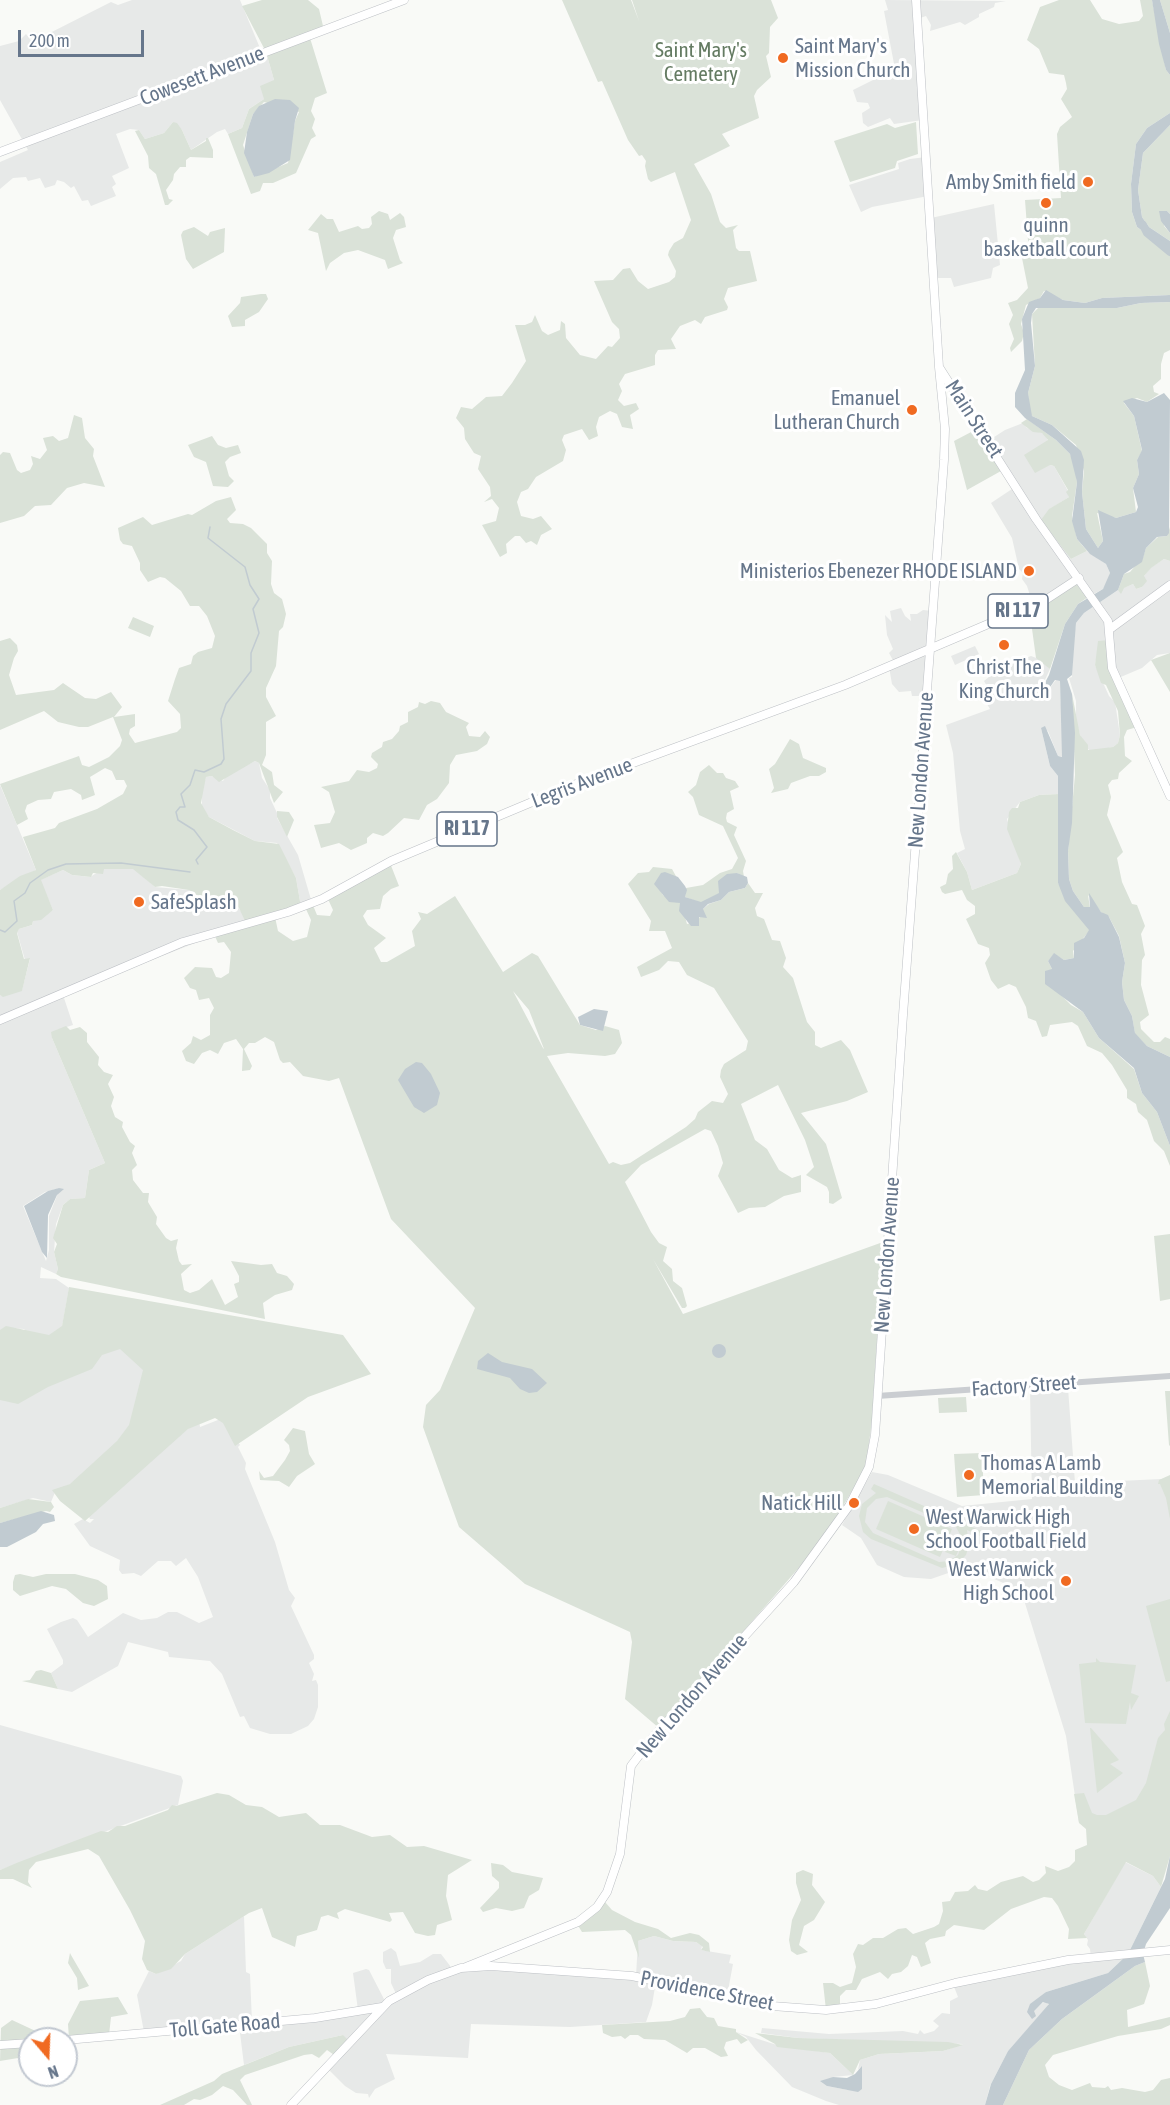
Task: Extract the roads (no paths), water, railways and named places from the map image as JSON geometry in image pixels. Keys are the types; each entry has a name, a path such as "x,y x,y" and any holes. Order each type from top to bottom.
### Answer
{"main road":[{"name":"Cowesett Avenue","path":"0,152 404,0"},
{"name":"Main Street","path":"916,0 939,367 1036,519 1102,611 1110,629 1112,668 1170,796"},
{"name":"New London Avenue","path":"466,1967 585,1919 601,1902 615,1873 621,1848 629,1770 654,1737 794,1582 849,1506 869,1467 874,1443 945,449 939,367"},
{"name":"Legris Avenue","path":"0,1020 84,982 202,936 316,902 391,861 568,787 819,695 1047,599 1079,578"},
{"path":"1110,629 1170,585"},
{"path":"1102,611 1116,618 1130,615"},
{"name":"Providence Street","path":"291,2105 383,2006 405,1991 466,1967 632,1976 772,2006 826,2010 876,2004 1018,1969 1068,1960 1170,1950"},
{"name":"Toll Gate Road","path":"78,2039 315,2018 383,2006"},
{"path":"0,2045 18,2044"}],"street":[{"name":"Factory Street","path":"877,1396 1170,1376"}],"waterway":[{"path":"1143,225 1147,233 1170,252"},
{"path":"198,864 196,860 207,847 194,830 178,820 176,812 180,807 185,807 181,794 190,785 195,770 204,772 221,764 224,759 221,719 226,704 251,671 251,653 259,633 253,609 259,599 250,585 245,567 208,538 210,527"},
{"path":"0,930 5,932 17,921 14,901 25,893 30,883 48,870 66,864 121,863 190,872"}],"place":[{"name":"Saint Mary's Mission Church","path":"783,58"},
{"name":"Amby Smith field","path":"1088,182"},
{"name":"quinn basketball court","path":"1046,203"},
{"name":"Emanuel Lutheran Church","path":"912,410"},
{"name":"Ministerios Ebenezer RHODE ISLAND","path":"1029,571"},
{"name":"Christ The King Church","path":"1004,645"},
{"name":"SafeSplash","path":"139,902"},
{"name":"Thomas A Lamb Memorial Building","path":"969,1475"},
{"name":"Natick Hill","path":"854,1503"},
{"name":"West Warwick High School Football Field","path":"914,1529"},
{"name":"West Warwick High School","path":"1066,1581"}],"park label":[{"name":"Saint Mary's Cemetery","path":"701,62"}]}
